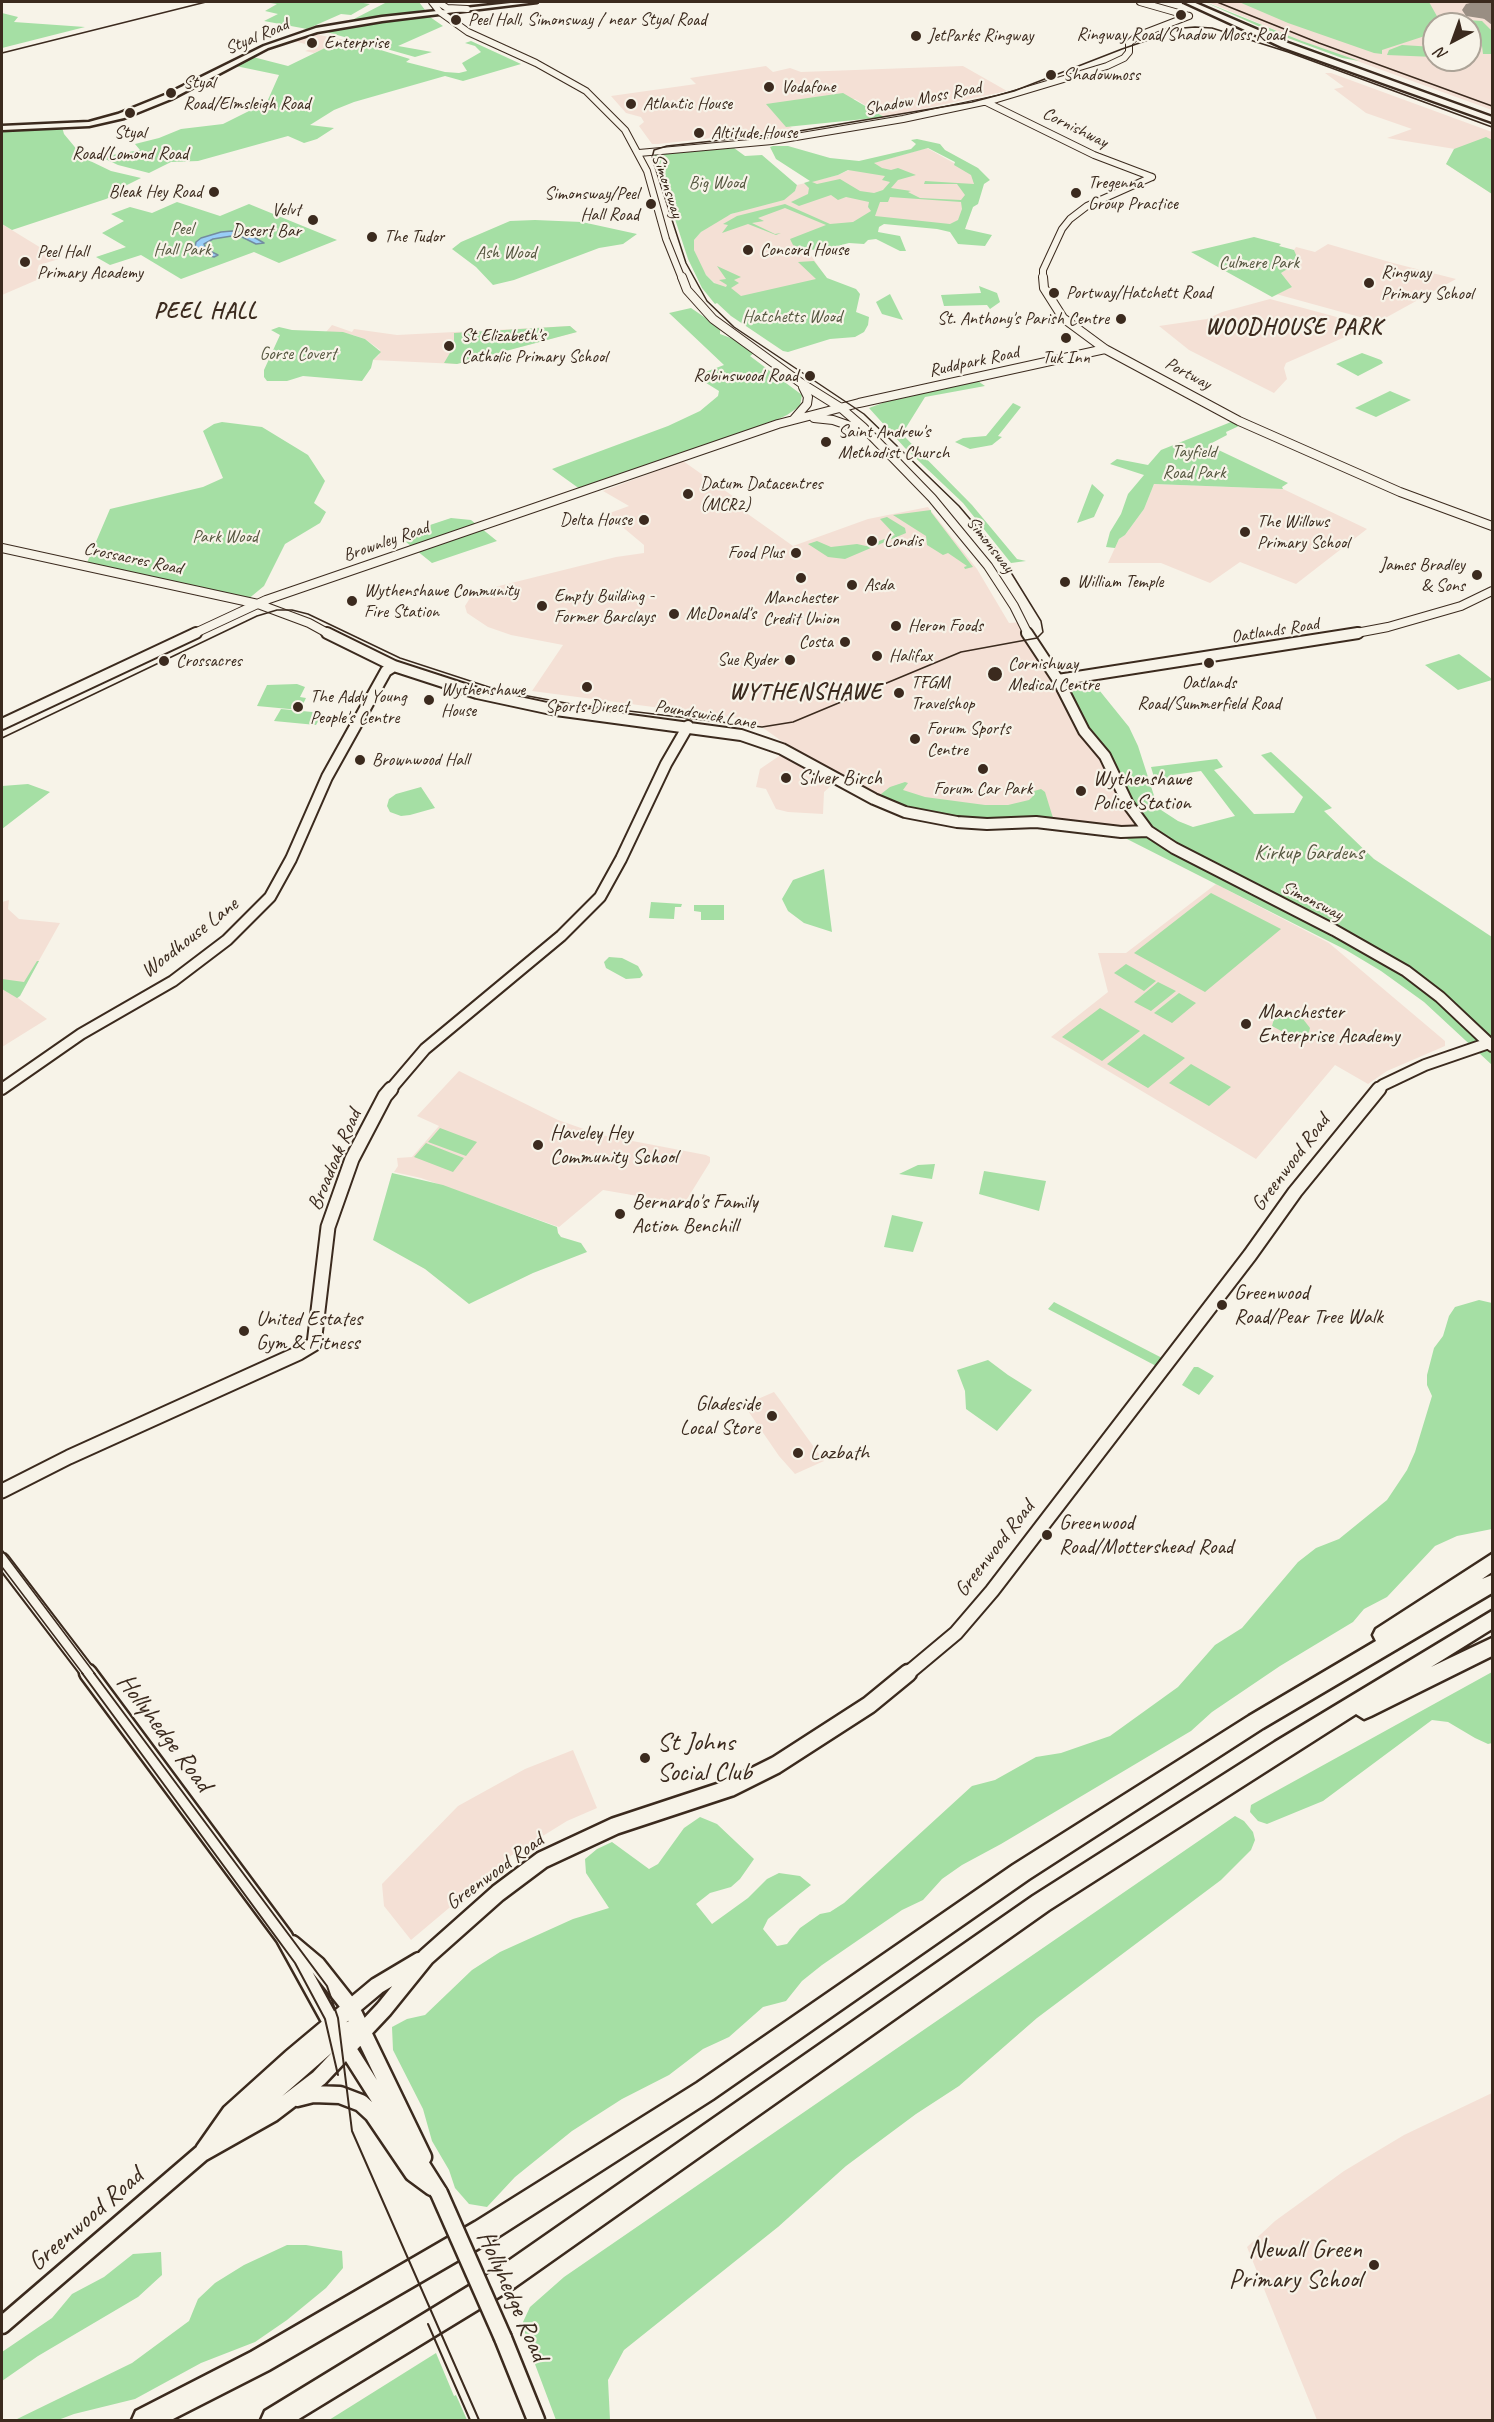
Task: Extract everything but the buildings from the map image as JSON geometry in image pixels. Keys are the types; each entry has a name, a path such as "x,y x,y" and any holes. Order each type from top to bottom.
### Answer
{"highway":[{"path":"1188,2 1259,34 1492,118"},
{"path":"1198,2 1348,66"},
{"path":"145,2421 260,2361 494,2224 705,2091 1021,1872 1256,1722 1492,1562"},
{"path":"1256,1722 1492,1583"},
{"path":"274,2421 506,2278 1041,1903 1282,1749 1492,1619"},
{"path":"1282,1749 1492,1647"}],"main road":[{"name":"Styal Road","path":"2,128 74,125 103,121 159,101 228,65 284,40 342,24 534,2"}],"street":[{"name":"Simonsway","path":"432,2 440,12 468,32 536,63 586,91 601,104 625,130 648,172 666,239 687,290 713,319 832,406 831,410 871,437"},
{"path":"438,2 447,8 467,9"},
{"name":"Shadow Moss Road","path":"639,153 772,141 903,119 986,102 1051,85 1124,58 1129,52 1129,43 1137,36 1189,16 1140,2"},
{"name":"Cornishway","path":"986,102 1100,158 1152,177"},
{"name":"Portway","path":"1152,177 1093,203 1070,219 1056,239 1043,270 1044,288 1062,317 1080,333 1106,349 1239,421 1400,492 1492,526"},
{"name":"Ruddpark Road","path":"793,420 850,405 1106,349"},
{"name":"Simonsway","path":"804,386 840,408 871,437 932,498 988,566 1058,680 1084,731 1105,756 1128,804 1148,831 1174,848 1334,930 1406,971 1440,997 1491,1044"},
{"path":"793,420 807,404 808,397 804,386"},
{"path":"793,420 828,418 856,428"},
{"name":"Brownley Road","path":"2,724 258,604 793,420"},
{"name":"Crossacres Road","path":"2,548 258,604"},
{"name":"Oatlands Road","path":"1058,680 1302,643 1388,627 1463,605 1492,591"},
{"name":"Poundswick Lane","path":"258,604 309,623 350,646 394,666 456,688 528,705 741,735 782,749 874,799 905,812 957,822 987,824 1036,822 1121,832 1148,831"},
{"name":"Woodhouse Lane","path":"2,1089 81,1035 173,981 227,940 270,897 291,859 327,777 386,671 394,666"},
{"name":"Broadoak Road","path":"2,1491 69,1456 299,1353 314,1344 328,1227 351,1159 385,1096 425,1049 561,936 600,897 621,860 666,764 688,726"},
{"name":"Greenwood Road","path":"340,2036 363,2032 426,1957 498,1893 542,1860 615,1826 730,1788 776,1765 869,1705 924,1661 956,1633 992,1591 1250,1255 1295,1192 1371,1098 1383,1085 1425,1065 1491,1044"},
{"name":"Hollyhedge Road","path":"2,1560 284,1937 340,2036 439,2193"},
{"name":"Hollyhedge Road","path":"284,1937 316,1965 351,2008 407,2120 503,2338 536,2421"},
{"name":"Greenwood Road","path":"2,2325 202,2153 293,2099 323,2074 351,2008 377,1986 426,1957"},
{"path":"202,2153 340,2036"},
{"path":"293,2099 313,2094 340,2095 361,2103 373,2114 413,2173 439,2193"}],"shaded area":[{"path":"1208,2 1492,2 1492,110 1302,41"},
{"path":"314,32 346,40 314,53 305,51 316,47 290,40"},
{"path":"766,66 773,72 790,68 801,72 963,66 1007,91 884,117 855,99 767,104 793,129 658,144 652,144 639,126 644,122 641,117 626,113 611,96 696,84 690,78"},
{"path":"1325,73 1331,73 1492,132 1492,194 1446,164 1455,149 1387,138 1412,129 1366,113 1334,89 1344,87"},
{"path":"927,148 979,177 965,229 881,223 806,248 825,276 817,280 732,299 706,275 699,263 694,250 694,240 718,219 795,191 797,185"},
{"name":"Peel Hall Primary Academy","path":"2,224 59,259 39,265 37,271 46,276 2,295"},
{"name":"Ringway Primary School","path":"1328,244 1456,279 1378,322 1276,294 1292,287 1281,273 1298,262 1294,250 1296,247 1315,252"},
{"path":"1270,299 1370,326 1286,363 1284,368 1287,379 1274,393 1189,350 1159,326 1207,319 1222,312"},
{"name":"St Elizabeth's Catholic Primary School","path":"332,325 352,332 354,329 397,335 570,326 577,332 457,364 373,360 379,355 380,350 365,339 353,335 326,332"},
{"path":"683,461 737,499 738,507 793,546 868,519 928,507 977,569 1009,623 1022,622 1148,831 1121,833 1125,838 1040,827 988,830 989,821 886,801 804,757 752,720 532,691 563,645 511,635 488,627 467,613 465,606 470,598 491,588 616,557 644,553 644,545 607,514 629,506 603,491"},
{"name":"The Willows Primary School","path":"1154,484 1283,489 1367,529 1296,584 1240,562 1210,583 1161,563 1108,563 1119,539 1125,535 1144,509"},
{"path":"785,752 834,783 824,792 823,814 776,809 766,789 756,787 760,769"},
{"name":"Manchester Enterprise Academy","path":"1216,884 1329,943 1445,1041 1445,1046 1387,1071 1368,1084 1335,1065 1256,1159 1051,1037 1108,992 1098,953 1126,953"},
{"path":"9,900 8,909 19,919 60,923 18,998 47,1019 2,1047 2,902"},
{"name":"Haveley Hey Community School","path":"459,1071 558,1120 601,1135 706,1155 710,1157 710,1162 684,1204 603,1190 559,1227 421,1178 394,1172 398,1166 397,1158 412,1157 439,1126 417,1116"},
{"path":"774,1392 824,1461 795,1474 779,1456 744,1405"},
{"path":"573,1750 597,1808 567,1821 512,1855 411,1940 384,1906 382,1884 458,1806 525,1769"},
{"name":"Newall Green Primary School","path":"1492,2093 1492,2420 1317,2420 1247,2247 1275,2221 1344,2171 1404,2135"}],"green space":[{"path":"264,2 370,4 351,15 341,14 307,29 264,21 278,14 265,11 277,4"},
{"path":"387,2 419,2 425,10 352,20"},
{"path":"1205,2 1359,61 1342,58 1269,31"},
{"path":"1239,2 1429,2 1435,12 1422,12 1422,37 1382,50 1382,54 1288,23"},
{"path":"2,13 18,17 14,22 85,27 2,48"},
{"path":"430,17 443,26 398,46 432,52 415,57 323,31 348,26"},
{"path":"1482,21 1492,31 1492,54 1483,54"},
{"path":"348,40 410,59 406,62 445,72 467,71 462,63 481,52 475,46 465,43 471,41 521,64 463,81 445,76 354,102 334,110 310,125 334,128 317,139 304,143 288,136 198,161 171,162 149,173 118,165 101,157 140,150 135,144 181,129 223,124 267,102 279,75 231,65 249,56 288,66 325,48 332,50"},
{"path":"1402,45 1422,46 1422,56 1387,55 1389,50"},
{"path":"843,93 884,117 786,127 766,104"},
{"path":"62,127 64,134 84,158 111,171 141,178 123,187 123,191 106,199 12,230 2,224 2,130"},
{"path":"1486,137 1492,140 1492,194 1446,164 1454,149"},
{"path":"917,139 940,144 945,150 978,168 990,180 984,184 978,204 973,207 965,229 992,235 985,246 958,244 950,232 937,229 884,224 879,227 878,232 900,236 906,251 900,251 876,239 868,240 864,244 849,243 826,249 805,250 793,245 790,239 826,225 785,208 758,218 764,221 752,223 775,234 781,233 776,235 748,224 722,233 728,225 723,224 737,216 785,204 830,224 853,222 871,211 868,207 869,202 846,197 838,200 831,195 799,206 791,202 808,194 809,188 804,183 810,181 776,159 770,147 788,146 830,158 859,161 911,149 916,144 911,140","holes":["928,148 955,162 954,165 971,175 974,184 925,181 924,184 957,184 965,195 961,200 920,198 908,192 911,191 891,188 898,180 916,175 898,168 891,170 882,168 874,163","848,170 885,176 882,180 890,182 883,190 874,193 860,191 840,179 817,184 812,182","890,197 961,202 962,209 958,220 950,224 875,216 880,202 888,202"]},
{"path":"734,148 745,156 762,155 797,185 795,191 784,200 731,214 701,232 694,240 694,250 706,275 714,283 726,287 727,285 719,280 726,279 717,266 741,277 734,280 739,283 731,288 741,296 816,279 798,262 814,261 827,278 856,289 860,294 856,312 869,317 864,332 855,337 830,339 788,352 783,351 731,316 717,303 715,304 702,288 688,259 654,155"},
{"name":"Peel Hall Park","path":"177,202 220,216 249,204 337,240 279,263 254,252 181,279 141,255 110,265 96,257 126,247 102,233 124,221 111,214 130,207 152,213"},
{"name":"Ash Wood","path":"510,221 582,222 637,234 623,244 599,248 514,280 493,285 476,267 452,249 461,242"},
{"name":"Culmere Park","path":"1254,237 1294,250 1299,262 1281,273 1292,287 1272,297 1191,252"},
{"path":"979,286 997,293 1000,302 990,309 987,305 944,306 941,295 981,293"},
{"path":"890,294 903,320 882,314 876,302"},
{"path":"691,308 713,323 720,330 720,334 736,340 754,353 750,356 802,395 800,406 760,428 584,492 552,469 668,426 700,411 718,396 719,391 695,376 724,365 669,313"},
{"path":"570,326 577,332 457,364 444,363 454,346 454,333"},
{"name":"Gorse Covert","path":"279,327 292,330 343,332 365,339 381,352 373,360 371,368 362,381 303,376 287,381 267,381 264,377 264,370 280,335 271,330"},
{"path":"1362,353 1381,360 1383,363 1358,376 1336,364"},
{"path":"975,379 985,386 925,397 902,434 972,505 1017,559 1026,561 1011,563 963,503 905,448 869,408 904,395"},
{"path":"1390,391 1411,400 1376,417 1355,408"},
{"path":"1013,403 1021,407 998,436 1002,437 992,445 970,449 955,442 963,438 986,436"},
{"name":"Park Wood","path":"222,422 262,427 308,455 325,481 314,503 326,512 320,523 285,544 264,586 247,600 86,565 110,509 203,487 223,478 203,431"},
{"name":"Tayfield Road Park","path":"1231,422 1239,426 1208,445 1288,483 1282,487 1283,489 1154,484 1144,509 1125,535 1119,539 1115,548 1106,547 1110,532 1121,514 1128,494 1144,475 1110,464 1117,459 1148,465 1161,450"},
{"path":"1092,484 1104,495 1094,517 1077,523"},
{"path":"931,510 973,567 965,569 964,567 967,566 948,553 943,555 927,545 926,536 893,515"},
{"path":"887,517 905,528 906,533 845,559 828,557 808,544 817,541 831,547 857,544 866,546 895,535 880,519"},
{"path":"451,518 471,520 497,541 432,563 406,542 409,532"},
{"path":"1459,654 1492,680 1458,690 1425,665"},
{"name":"Kirkup Gardens","path":"1085,676 1091,680 1129,727 1138,746 1158,808 1178,821 1193,827 1235,816 1201,771 1173,775 1156,784 1151,767 1217,759 1223,767 1214,770 1254,814 1294,813 1303,797 1261,755 1271,752 1332,808 1324,811 1374,859 1492,937 1492,1065 1424,1002 1381,971 1346,950 1125,838 1121,832 1147,831 1058,680"},
{"path":"297,684 305,687 300,697 306,698 300,710 257,706 267,685"},
{"path":"281,709 323,713 316,725 274,721"},
{"path":"908,783 903,790 925,797 985,805 1008,805 1029,800 1034,795 1031,792 1041,789 1045,792 1053,818 967,820 908,809 886,801 881,794 890,787"},
{"path":"28,784 50,792 2,829 2,786"},
{"path":"421,787 435,808 401,816 390,812 387,806 389,799 396,794"},
{"path":"824,869 832,932 804,923 788,911 782,899 793,880"},
{"path":"1211,893 1281,929 1205,992 1134,953"},
{"path":"651,902 682,904 681,907 675,907 674,919 649,918"},
{"path":"694,905 724,905 724,920 701,920 701,912 694,911"},
{"path":"609,957 622,958 638,966 643,975 640,978 626,979 606,968 604,962"},
{"path":"39,961 20,996 17,998 2,989 2,979 24,982"},
{"path":"1126,964 1156,981 1144,991 1114,973"},
{"path":"1158,982 1176,991 1151,1011 1134,1002"},
{"path":"1179,993 1196,1003 1172,1023 1154,1013"},
{"path":"1100,1008 1140,1031 1102,1061 1062,1037"},
{"path":"1290,1013 1303,1019 1310,1028 1300,1041 1272,1026 1275,1015"},
{"path":"1144,1034 1185,1058 1148,1088 1107,1064"},
{"path":"1191,1064 1231,1087 1209,1106 1169,1083"},
{"path":"440,1128 477,1142 466,1156 428,1142"},
{"path":"426,1143 464,1158 453,1172 414,1157"},
{"path":"935,1164 932,1179 899,1174 918,1165"},
{"path":"984,1171 1046,1181 1039,1211 979,1194"},
{"path":"392,1173 443,1185 557,1227 561,1237 581,1243 587,1252 533,1273 469,1304 425,1269 373,1240"},
{"path":"892,1215 923,1222 913,1252 884,1247"},
{"path":"1479,1300 1492,1303 1492,1529 1457,1536 1435,1546 1387,1597 1364,1609 1353,1622 1280,1666 1212,1712 1191,1731 962,1865 942,1879 923,1900 902,1910 822,1965 802,1981 786,2001 763,2007 729,2037 703,2049 669,2075 622,2099 572,2131 515,2177 487,2207 469,2204 455,2188 449,2170 432,2141 423,2109 393,2050 392,2027 407,2019 425,2015 472,1970 500,1952 573,1919 609,1908 586,1873 585,1859 597,1849 612,1842 649,1869 658,1864 684,1828 700,1817 717,1824 754,1859 740,1879 731,1887 710,1893 696,1904 712,1924 748,1898 767,1879 779,1873 800,1876 811,1885 768,1919 763,1929 777,1946 787,1944 800,1928 820,1914 830,1912 844,1903 972,1786 995,1780 1036,1757 1061,1753 1110,1736 1178,1687 1215,1645 1242,1628 1298,1562 1316,1548 1339,1539 1387,1500 1407,1470 1415,1452 1432,1396 1427,1385 1427,1375 1434,1348 1443,1336 1449,1316 1455,1307"},
{"path":"1054,1302 1164,1359 1158,1367 1048,1309"},
{"path":"988,1360 1032,1390 997,1431 966,1409 965,1391 957,1370"},
{"path":"1194,1367 1214,1376 1199,1395 1182,1385"},
{"path":"1492,1672 1492,1743 1488,1744 1475,1738 1448,1722 1432,1720 1323,1801 1267,1824 1258,1821 1250,1812 1251,1805"},
{"path":"1235,1816 1244,1821 1253,1832 1255,1840 1251,1850 1221,1880 1037,2018 959,2086 916,2114 846,2166 778,2227 624,2350 608,2380 610,2420 556,2420 527,2343 523,2322 530,2307 564,2277"},
{"path":"287,2245 306,2245 342,2251 343,2268 326,2288 287,2320 255,2342 201,2363 135,2399 58,2420 15,2420 132,2363 189,2321 198,2299 215,2283 244,2265"},
{"path":"161,2252 162,2275 138,2297 38,2356 2,2381 2,2352 52,2318 72,2294 104,2277 133,2254"},
{"path":"436,2353 467,2420 329,2420"}],"water":[{"path":"232,231 247,233 264,243 256,244 238,235 213,239 204,244 206,249 218,255 214,257 203,254 195,247 196,242 201,238"}],"taxiway":[{"path":"1492,9 1484,14 1492,21"}],"runway":[{"path":"1477,10 1492,11"}],"tram line":[{"path":"2,738 257,616 277,610 292,610 308,614 400,658 501,691 571,704 762,727 793,722 961,652 1037,638 1043,632 1041,621 999,553 959,506 864,414 734,327 707,301 686,263 652,158 654,150 667,146 787,133 972,102 1014,91 1122,49 1183,28 1195,27 1212,28 1288,52 1492,127"},
{"path":"2,1550 95,1674"},
{"path":"2,1567 83,1674"},
{"path":"82,1673 295,1963 325,2019 338,2075"},
{"path":"94,1673 327,1986 338,2018 352,2131 479,2420"},
{"path":"428,2324 470,2420"}],"railway":[{"path":"2,53 206,2"},
{"path":"1217,2 1319,43 1492,106"}],"place":[{"name":"Ringway Road/Shadow Moss Road","path":"1181,15"},
{"name":"Peel Hall, Simonsway / near Styal Road","path":"456,20"},
{"name":"JetParks Ringway","path":"916,36"},
{"name":"Enterprise","path":"312,43"},
{"name":"Shadowmoss","path":"1051,75"},
{"name":"Vodafone","path":"769,87"},
{"name":"Styal Road/Elmsleigh Road","path":"171,93"},
{"name":"Atlantic House","path":"631,104"},
{"name":"Styal Road/Lomond Road","path":"130,113"},
{"name":"Altitude House","path":"699,133"},
{"name":"Bleak Hey Road","path":"214,192"},
{"name":"Tregenna Group Practice","path":"1076,193"},
{"name":"Simonsway/Peel Hall Road","path":"651,204"},
{"name":"Velvt Desert Bar","path":"313,220"},
{"name":"The Tudor","path":"372,237"},
{"name":"Concord House","path":"748,250"},
{"name":"Peel Hall Primary Academy","path":"25,262"},
{"name":"Ringway Primary School","path":"1369,283"},
{"name":"Portway/Hatchett Road","path":"1054,293"},
{"name":"St. Anthony's Parish Centre","path":"1121,319"},
{"name":"Tuk Inn","path":"1066,338"},
{"name":"St Elizabeth's Catholic Primary School","path":"449,346"},
{"name":"Robinswood Road","path":"810,376"},
{"name":"Saint Andrew's Methodist Church","path":"826,442"},
{"name":"Datum Datacentres (MCR2)","path":"688,494"},
{"name":"Delta House","path":"644,520"},
{"name":"The Willows Primary School","path":"1245,532"},
{"name":"Londis","path":"872,541"},
{"name":"Food Plus","path":"796,553"},
{"name":"James Bradley & Sons","path":"1477,575"},
{"name":"Manchester Credit Union","path":"801,578"},
{"name":"William Temple","path":"1065,582"},
{"name":"Asda","path":"852,585"},
{"name":"Wythenshawe Community Fire Station","path":"352,601"},
{"name":"Empty Building - Former Barclays","path":"542,606"},
{"name":"McDonald's","path":"674,614"},
{"name":"Heron Foods","path":"896,626"},
{"name":"Costa","path":"845,642"},
{"name":"Halifax","path":"877,656"},
{"name":"Sue Ryder","path":"790,660"},
{"name":"Crossacres","path":"164,661"},
{"name":"Oatlands Road/Summerfield Road","path":"1209,663"},
{"name":"Cornishway Medical Centre","path":"995,674"},
{"name":"Sports Direct","path":"587,687"},
{"name":"TFGM Travelshop","path":"899,693"},
{"name":"Wythenshawe House","path":"429,700"},
{"name":"The Addy Young People's Centre","path":"298,707"},
{"name":"Forum Sports Centre","path":"915,739"},
{"name":"Brownwood Hall","path":"360,760"},
{"name":"Forum Car Park","path":"983,769"},
{"name":"Silver Birch","path":"786,778"},
{"name":"Wythenshawe Police Station","path":"1081,791"},
{"name":"Manchester Enterprise Academy","path":"1246,1024"},
{"name":"Haveley Hey Community School","path":"538,1145"},
{"name":"Bernardo's Family Action Benchill","path":"620,1214"},
{"name":"Greenwood Road/Pear Tree Walk","path":"1222,1305"},
{"name":"United Estates Gym & Fitness","path":"244,1331"},
{"name":"Gladeside Local Store","path":"772,1416"},
{"name":"Lazbath","path":"798,1453"},
{"name":"Greenwood Road/Mottershead Road","path":"1047,1535"},
{"name":"St Johns Social Club","path":"645,1758"},
{"name":"Newall Green Primary School","path":"1374,2265"}],"district":[{"name":"PEEL HALL","path":"206,312"},
{"name":"WOODHOUSE PARK","path":"1294,328"},
{"name":"WYTHENSHAWE","path":"806,693"}],"park label":[{"name":"Big Wood","path":"717,183"},
{"name":"Hatchetts Wood","path":"792,317"}]}
